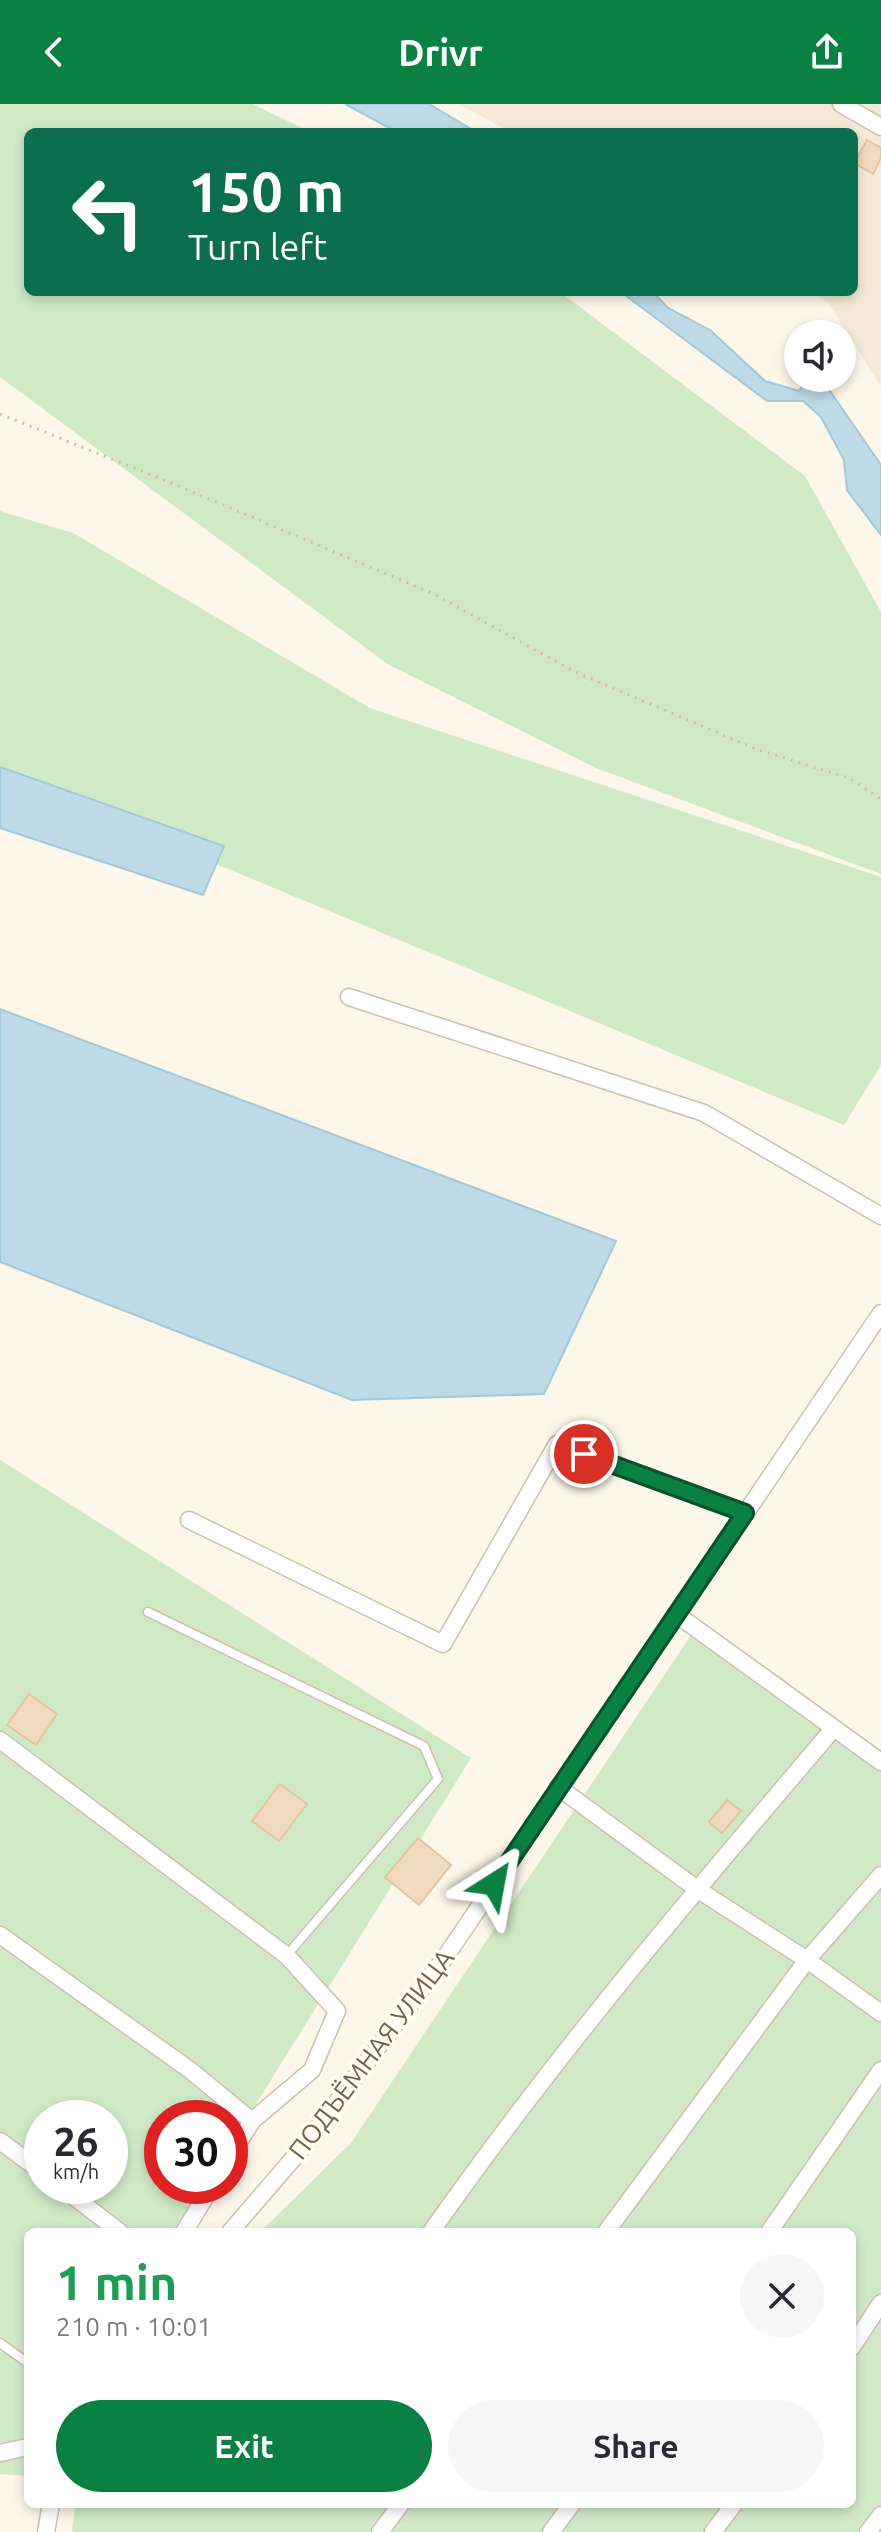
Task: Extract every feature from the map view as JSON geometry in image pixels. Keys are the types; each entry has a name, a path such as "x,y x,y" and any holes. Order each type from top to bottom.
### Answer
{"street":[{"path":"841,104 881,127"},
{"path":"349,997 704,1113 881,1216"},
{"name":"ПОДЪЁМНАЯ УЛИЦА","path":"233,2228 304,2146 446,1956 881,1313"},
{"path":"189,1520 443,1644 557,1444 745,1513"},
{"path":"676,1614 881,1762"},
{"path":"434,2228 491,2147 697,1889 828,1735"},
{"path":"0,1740 287,1956 337,2011 312,2070 248,2127"},
{"path":"558,1787 697,1889 807,1960 881,2013"},
{"path":"609,2228 807,1960 881,1875"},
{"path":"0,1935 190,2070 252,2121"},
{"path":"772,2228 881,2070"},
{"path":"0,2141 24,2159"},
{"path":"83,2204 115,2228"},
{"path":"186,2228 201,2204"},
{"path":"856,2341 881,2303"},
{"path":"0,2453 24,2448"},
{"path":"46,2532 50,2508"},
{"path":"380,2532 398,2508"},
{"path":"551,2532 569,2508"},
{"path":"713,2532 731,2508"},
{"path":"868,2532 881,2515"}],"lane":[{"path":"148,1612 424,1746 438,1779 287,1956"},
{"path":"0,2343 24,2360"}],"path":[{"path":"0,414 434,594 575,672 756,749 849,778 881,799"}],"shaded area":[{"path":"458,104 881,104 881,387 856,347 856,320 839,320 828,302 817,296 858,296 858,128 503,128"}],"green space":[{"path":"0,104 253,104 302,128 24,128 24,296 565,296 805,476 881,612 881,874 596,768 389,665 0,377"},
{"path":"0,511 73,533 370,708 881,877 881,1065 844,1125 0,774"},
{"path":"0,1460 471,1758 248,2117 248,2100 144,2100 144,2204 194,2204 179,2228 24,2228 24,2476 0,2474"},
{"path":"697,1626 881,1757 881,2532 72,2532 75,2508 856,2508 856,2228 264,2228 351,2143"}],"water":[{"path":"345,104 429,104 469,128 390,128"},
{"path":"626,296 657,296 668,308 710,330 765,381 784,387 784,392 831,392 881,465 881,535 847,490 844,460 821,417 803,401 767,401"},
{"path":"0,767 224,846 203,895 0,828"},
{"path":"0,1009 616,1241 544,1394 352,1400 0,1262"}],"building":[{"path":"867,140 881,148 881,158 873,174 858,165 858,156"},
{"path":"29,1694 57,1714 36,1745 7,1725"},
{"path":"280,1784 307,1804 279,1841 252,1821"},
{"path":"727,1800 741,1811 722,1833 709,1822"},
{"path":"418,1838 451,1865 419,1905 385,1877"}],"route":[{"path":"494,1884 745,1513 584,1454"}]}
